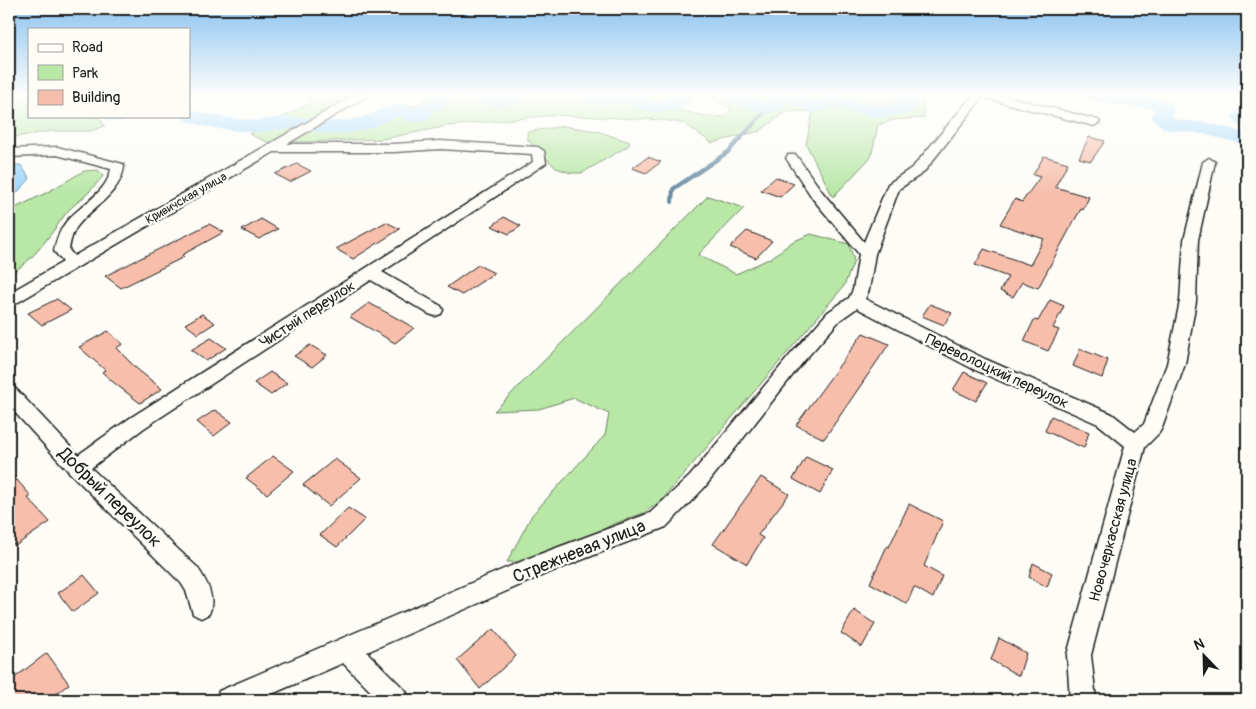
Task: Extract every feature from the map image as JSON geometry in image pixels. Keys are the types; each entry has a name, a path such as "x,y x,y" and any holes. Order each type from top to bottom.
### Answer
{"street":[{"name":"Кривичская улица","path":"9,300 304,128"},
{"path":"856,301 861,290 867,254 893,186 918,170 952,128"},
{"name":"Чистый переулок","path":"77,467 137,423 540,163 538,150 440,145 394,148 270,148"},
{"path":"9,154 57,151 118,167 118,174 112,184 71,226 63,239 61,251 72,263"},
{"path":"792,158 818,196 867,254"},
{"name":"Новочеркасская улица","path":"1083,700 1078,655 1136,444 1152,428 1176,364 1188,301 1191,240 1209,162"},
{"path":"371,273 435,310"},
{"name":"Переволоцкий переулок","path":"856,301 979,364 1105,419 1136,444"},
{"name":"Стрежневая улица","path":"228,700 540,566 658,520 697,482 797,358 834,316 856,301"},
{"name":"Добрый переулок","path":"9,394 77,467 189,575 197,587 200,606"},
{"path":"347,649 397,700"}],"green space":[{"path":"9,128 99,128 91,131 51,131 9,138"},
{"path":"261,128 438,128 383,139 301,142 267,142 249,134"},
{"path":"550,128 577,128 597,131 630,142 628,146 582,173 571,173 556,168 528,140 527,132"},
{"path":"691,128 764,128 760,131 712,143"},
{"path":"809,128 877,128 871,157 833,197 806,144"},
{"path":"98,170 103,176 67,212 27,262 9,274 9,211 46,193 84,171"},
{"path":"708,196 744,208 698,255 736,274 771,258 792,242 811,234 849,244 854,261 844,286 662,500 644,513 611,525 581,542 524,562 507,562 532,515 605,435 609,414 574,398 539,409 494,411"}],"water":[{"path":"9,165 21,165 30,179 9,201"}],"building":[{"path":"1089,137 1105,141 1091,161 1079,158"},
{"path":"1044,156 1068,163 1055,187 1089,197 1038,288 1022,282 1013,297 1000,291 1008,277 975,265 984,249 1030,265 1044,239 1000,224 1015,199 1022,202 1040,177 1033,175"},
{"path":"648,157 661,162 646,173 632,168"},
{"path":"297,164 311,171 290,182 275,174"},
{"path":"776,177 794,184 780,197 761,190"},
{"path":"504,217 521,226 509,234 492,226"},
{"path":"261,219 278,229 259,239 242,230"},
{"path":"386,222 400,229 353,259 336,249"},
{"path":"209,224 224,232 182,255 184,257 121,288 105,276"},
{"path":"747,231 772,241 756,258 730,247"},
{"path":"478,265 494,273 462,295 447,287"},
{"path":"57,299 71,310 42,325 28,313"},
{"path":"1050,300 1064,306 1053,328 1059,330 1048,351 1024,341 1034,320 1038,321"},
{"path":"369,303 414,328 395,343 350,317"},
{"path":"930,304 952,313 944,325 922,316"},
{"path":"202,314 215,323 198,334 185,324"},
{"path":"108,331 123,344 116,348 137,369 162,389 140,403 102,372 105,370 79,347"},
{"path":"863,333 889,344 824,439 796,425"},
{"path":"211,338 226,348 206,361 191,350"},
{"path":"310,345 327,355 312,367 294,356"},
{"path":"1080,349 1108,360 1102,378 1073,366"},
{"path":"270,372 287,383 271,395 254,383"},
{"path":"964,372 987,383 976,401 953,390"},
{"path":"215,410 232,422 214,436 197,422"},
{"path":"1051,416 1089,432 1084,448 1045,431"},
{"path":"273,456 294,471 267,494 246,478"},
{"path":"806,457 833,470 820,494 793,479"},
{"path":"335,459 361,478 329,506 303,485"},
{"path":"9,471 31,496 28,498 50,522 15,546 9,539"},
{"path":"761,477 789,494 758,535 763,538 747,564 713,544"},
{"path":"909,504 943,521 924,566 942,576 933,598 914,587 907,604 870,583"},
{"path":"348,508 365,519 337,547 320,535"},
{"path":"1033,563 1052,573 1047,587 1029,577"},
{"path":"84,575 99,593 73,612 58,593"},
{"path":"854,610 875,624 862,647 841,633"},
{"path":"493,629 516,656 480,689 457,660"},
{"path":"999,638 1026,653 1019,676 991,660"},
{"path":"47,653 69,684 48,700 9,700 9,682"}],"waterway":[{"path":"672,202 673,189 728,152 750,128"},
{"path":"1203,128 1247,139"}]}
